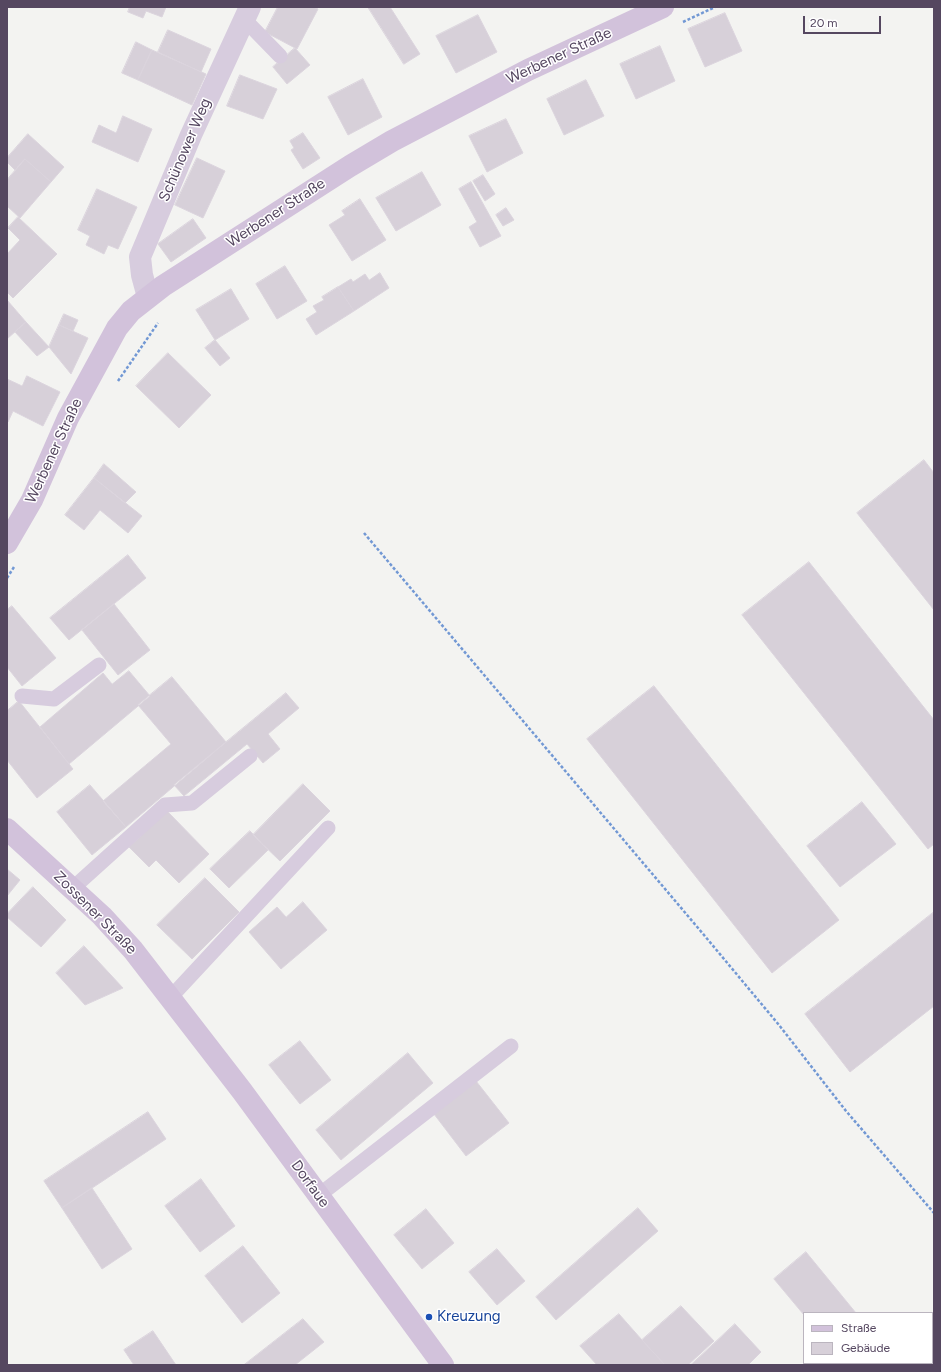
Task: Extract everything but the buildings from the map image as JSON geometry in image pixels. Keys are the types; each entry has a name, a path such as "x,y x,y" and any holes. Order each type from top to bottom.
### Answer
{"street":[{"name":"Werbener Straße","path":"7,543 32,500 68,418 117,328 131,311 148,297 350,166 392,141 528,70 663,7"},
{"name":"Schünower Weg","path":"148,297 142,275 140,257 191,135 247,13"},
{"name":"Zossener Straße","path":"7,829 73,888 133,950 173,1001"},
{"name":"Dorfaue","path":"173,1001 443,1365"}],"lane":[{"path":"247,13 280,56"},
{"path":"22,696 54,699 99,665"},
{"path":"73,888 165,805 192,803 250,756"},
{"path":"173,1001 328,828"},
{"path":"318,1196 511,1046"}],"path":[{"path":"679,24 715,7"},
{"path":"114,388 158,322"},
{"path":"364,533 714,947 779,1025 846,1111 934,1213"},
{"path":"7,578 15,565"}],"place":[{"name":"Kreuzung","path":"429,1317"}]}
